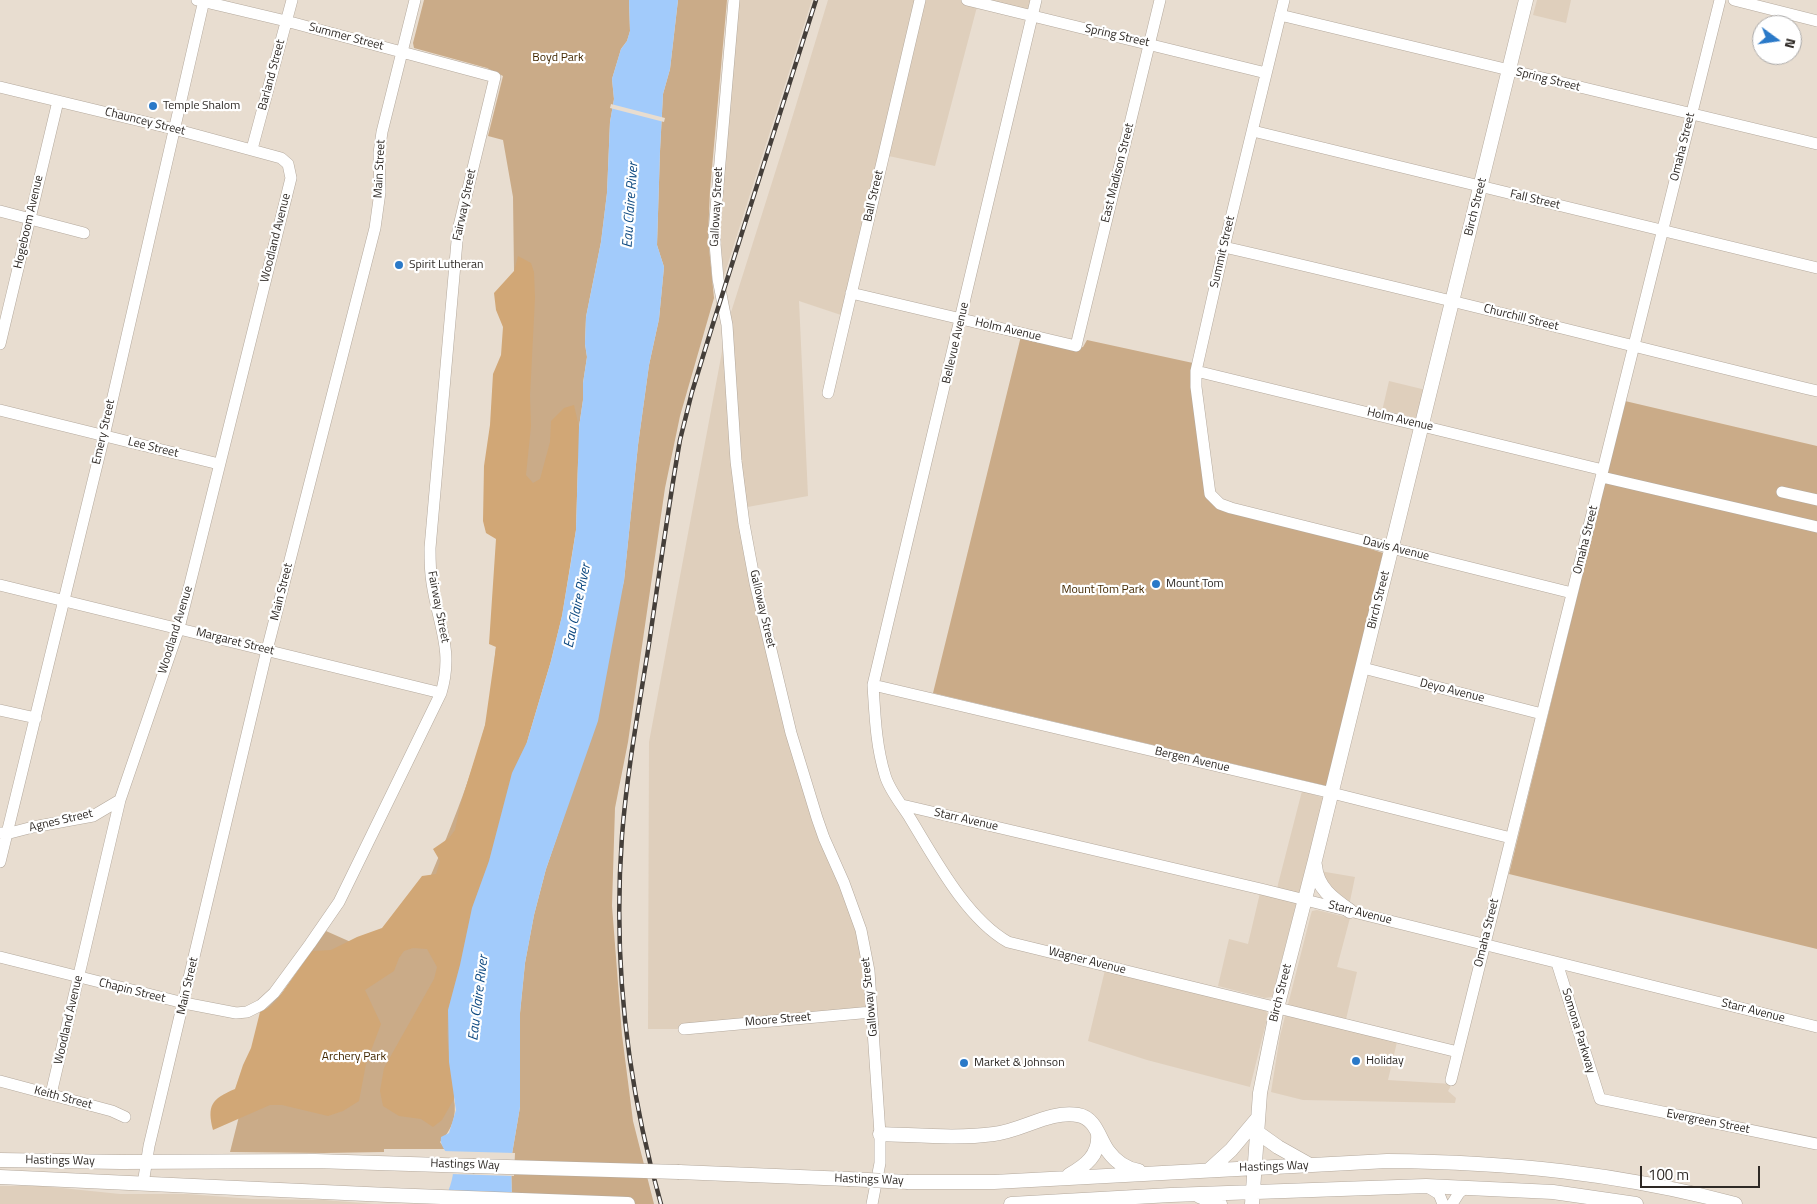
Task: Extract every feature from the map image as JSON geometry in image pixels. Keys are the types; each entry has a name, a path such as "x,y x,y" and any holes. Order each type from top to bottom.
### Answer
{"main road":[{"name":"Birch Street","path":"1253,1198 1257,1125 1262,1084 1277,1008 1423,425 1526,0"},
{"path":"1315,860 1317,876 1324,890 1350,911"},
{"path":"880,1134 971,1136 995,1134 1064,1114 1080,1115 1092,1122 1108,1151 1125,1167 1149,1173"},
{"path":"1209,1170 1257,1125 1278,1147 1311,1166"},
{"path":"1064,1177 1084,1166 1091,1159 1099,1142 1098,1134"},
{"name":"Hastings Way","path":"0,1160 383,1162 908,1182 994,1182 1387,1162 1450,1162 1556,1170 1667,1187 1735,1204"},
{"name":"Hastings Way","path":"0,1177 628,1204"},
{"name":"Hastings Way","path":"1011,1204 1194,1194 1253,1198 1292,1191 1426,1186 1553,1192 1636,1204"},
{"path":"1276,1204 1292,1191"},
{"path":"1194,1194 1220,1204"}],"street":[{"name":"Barland Street","path":"252,149 292,0"},
{"name":"Main Street","path":"142,1184 268,650 375,228 380,192 379,153 415,0"},
{"name":"Galloway Street","path":"734,0 715,216 714,249 727,325 736,461 743,516 756,584 791,733 814,810 861,930 869,971 880,1134 880,1163 872,1204"},
{"name":"Ball Street","path":"828,393 920,0"},
{"name":"Spring Street","path":"967,0 1266,73"},
{"name":"Bellevue Avenue","path":"873,685 962,319 1036,0"},
{"name":"East Madison Street","path":"1076,346 1160,0"},
{"name":"Summit Street","path":"1220,504 1210,494 1196,387 1196,371 1284,0"},
{"name":"Omaha Street","path":"1451,1080 1720,0"},
{"path":"1734,0 1817,21"},
{"name":"Summer Street","path":"202,1 286,21 495,77"},
{"name":"Emery Street","path":"0,862 3,834 36,718 104,436 202,1"},
{"name":"Spring Street","path":"1280,15 1817,144"},
{"name":"Fairway Street","path":"236,1013 247,1012 261,1005 274,994 339,902 441,693 446,678 446,647 430,569 432,518 458,230 495,77"},
{"name":"Chauncey Street","path":"0,87 252,149 281,158 288,164"},
{"name":"Hogeboom Avenue","path":"0,344 58,101"},
{"name":"Fall Street","path":"1253,131 1817,268"},
{"name":"Woodland Avenue","path":"51,1094 120,800 180,628 291,178 288,164"},
{"path":"0,211 84,233"},
{"name":"Churchill Street","path":"1224,247 1453,301 1817,391"},
{"name":"Holm Avenue","path":"852,293 1076,346"},
{"name":"Holm Avenue","path":"1196,371 1423,425 1602,473 1817,527"},
{"name":"Lee Street","path":"0,410 219,464"},
{"path":"1782,492 1817,500"},
{"name":"Davis Avenue","path":"1220,504 1572,593"},
{"name":"Margaret Street","path":"0,585 441,693"},
{"name":"Deyo Avenue","path":"1362,668 1542,714"},
{"name":"Bergen Avenue","path":"873,685 1332,793 1511,838"},
{"name":"Wagner Avenue","path":"873,685 877,747 885,778 950,882 982,922 996,935 1008,942 1458,1052"},
{"path":"0,710 36,718"},
{"name":"Agnes Street","path":"3,834 93,816 120,800"},
{"name":"Starr Avenue","path":"902,805 1305,899 1817,1027"},
{"name":"Chapin Street","path":"0,958 184,1003 236,1013"},
{"name":"Somona Parkway","path":"1557,962 1600,1099"},
{"name":"Moore Street","path":"684,1029 872,1012"},
{"name":"Keith Street","path":"0,1081 112,1111 125,1117"},
{"name":"Evergreen Street","path":"1600,1099 1817,1144"},
{"path":"1426,1186 1439,1194 1443,1204"},
{"path":"1452,1204 1459,1193 1465,1188"}],"shaded area":[{"path":"739,0 812,0 723,279 720,221"},
{"path":"828,0 1036,0 1032,16 978,3 935,166 884,155 841,315 799,301 808,496 742,508 791,733 861,930 872,1012 684,1029 648,1029 649,742 727,325"},
{"path":"1537,0 1571,0 1566,23 1533,15"},
{"path":"1389,381 1426,390 1418,418 1382,411"},
{"path":"1302,791 1323,798 1323,803 1272,997 1265,998 1218,986 1229,939 1248,944 1260,893 1275,896"},
{"path":"1314,870 1355,877 1349,906"},
{"path":"1317,910 1350,918 1337,967 1357,972 1344,1028 1397,1042 1388,1080 1452,1084 1448,1091 1456,1098 1455,1103 1303,1100 1271,1092 1280,1036 1311,914 1312,911"},
{"path":"1105,970 1266,1011 1268,1015 1250,1087 1147,1060 1088,1041"},
{"path":"0,1186 42,1186 120,1194 187,1194 252,1199 324,1200 374,1204 0,1204"}],"green space":[{"path":"424,0 629,0 630,31 627,41 621,49 612,79 614,99 610,122 607,193 601,242 586,317 585,344 587,357 579,427 579,457 527,742 454,1099 454,1117 448,1133 440,1142 445,1149 384,1149 384,1152 324,1153 230,1152 266,1009 282,993 326,931 380,955 400,947 457,811 477,755 489,706 496,646 514,271 513,197 503,140 488,136 503,76 487,68 414,48 413,43"},
{"path":"678,0 727,0 710,190 708,237 714,298 680,416 665,488 628,742 615,808 612,906 622,1035 633,1121 654,1204 512,1204 511,1160 520,1107 520,1013 525,963 534,915 546,869 563,819 624,581 638,445 649,365 659,319 664,267 657,245 660,151 663,94 670,69"},
{"name":"Archery Park","path":"518,256 531,263 534,272 535,298 530,396 531,426 526,475 533,483 540,479 550,442 551,421 564,408 574,405 579,427 576,530 562,616 551,661 527,742 512,773 489,861 472,908 448,1010 447,1035 454,1099 442,1120 433,1127 421,1119 399,1116 383,1106 380,1091 384,1068 434,979 437,967 427,949 413,948 404,951 394,971 365,990 381,1024 366,1064 359,1101 343,1111 328,1116 282,1105 270,1105 213,1130 211,1109 216,1100 235,1089 251,1048 260,1012 277,1000 312,951 331,950 357,937 382,928 422,876 436,874 440,861 433,849 449,838 455,830 460,806 485,725 496,647 489,644 496,539 486,533 483,521 484,466 490,425 493,374 501,355 503,327 496,310 494,293 514,271"},
{"name":"Mount Tom Park","path":"1021,336 1078,348 1083,347 1087,340 1193,363 1208,496 1383,553 1327,786 933,693"},
{"path":"1625,401 1817,446 1817,949 1509,874"}],"water":[{"name":"Eau Claire River","path":"629,0 678,0 670,69 663,94 660,151 657,245 664,267 659,319 649,365 638,445 624,581 598,721 546,869 534,915 525,963 520,1013 520,1107 511,1160 512,1204 446,1198 452,1181 453,1167 451,1159 441,1144 441,1137 449,1133 456,1110 449,1062 448,1010 472,908 489,861 512,773 527,742 551,661 562,616 576,530 579,427 587,357 585,344 586,317 601,242 607,193 610,122 614,99 612,79 621,49 627,41 630,31"}],"pier":[{"path":"611,104 665,118 664,122 610,108"},
{"path":"442,1151 515,1153 514,1176 450,1174 450,1163"}],"railway":[{"path":"661,1204 639,1114 625,1022 621,975 620,882 627,787 680,440 692,392 712,327 816,0"}],"place":[{"name":"Temple Shalom","path":"153,106"},
{"name":"Spirit Lutheran","path":"399,265"},
{"name":"Mount Tom","path":"1156,584"},
{"name":"Holiday","path":"1356,1061"},
{"name":"Market & Johnson","path":"964,1063"}],"park label":[{"name":"Boyd Park","path":"558,58"}]}
